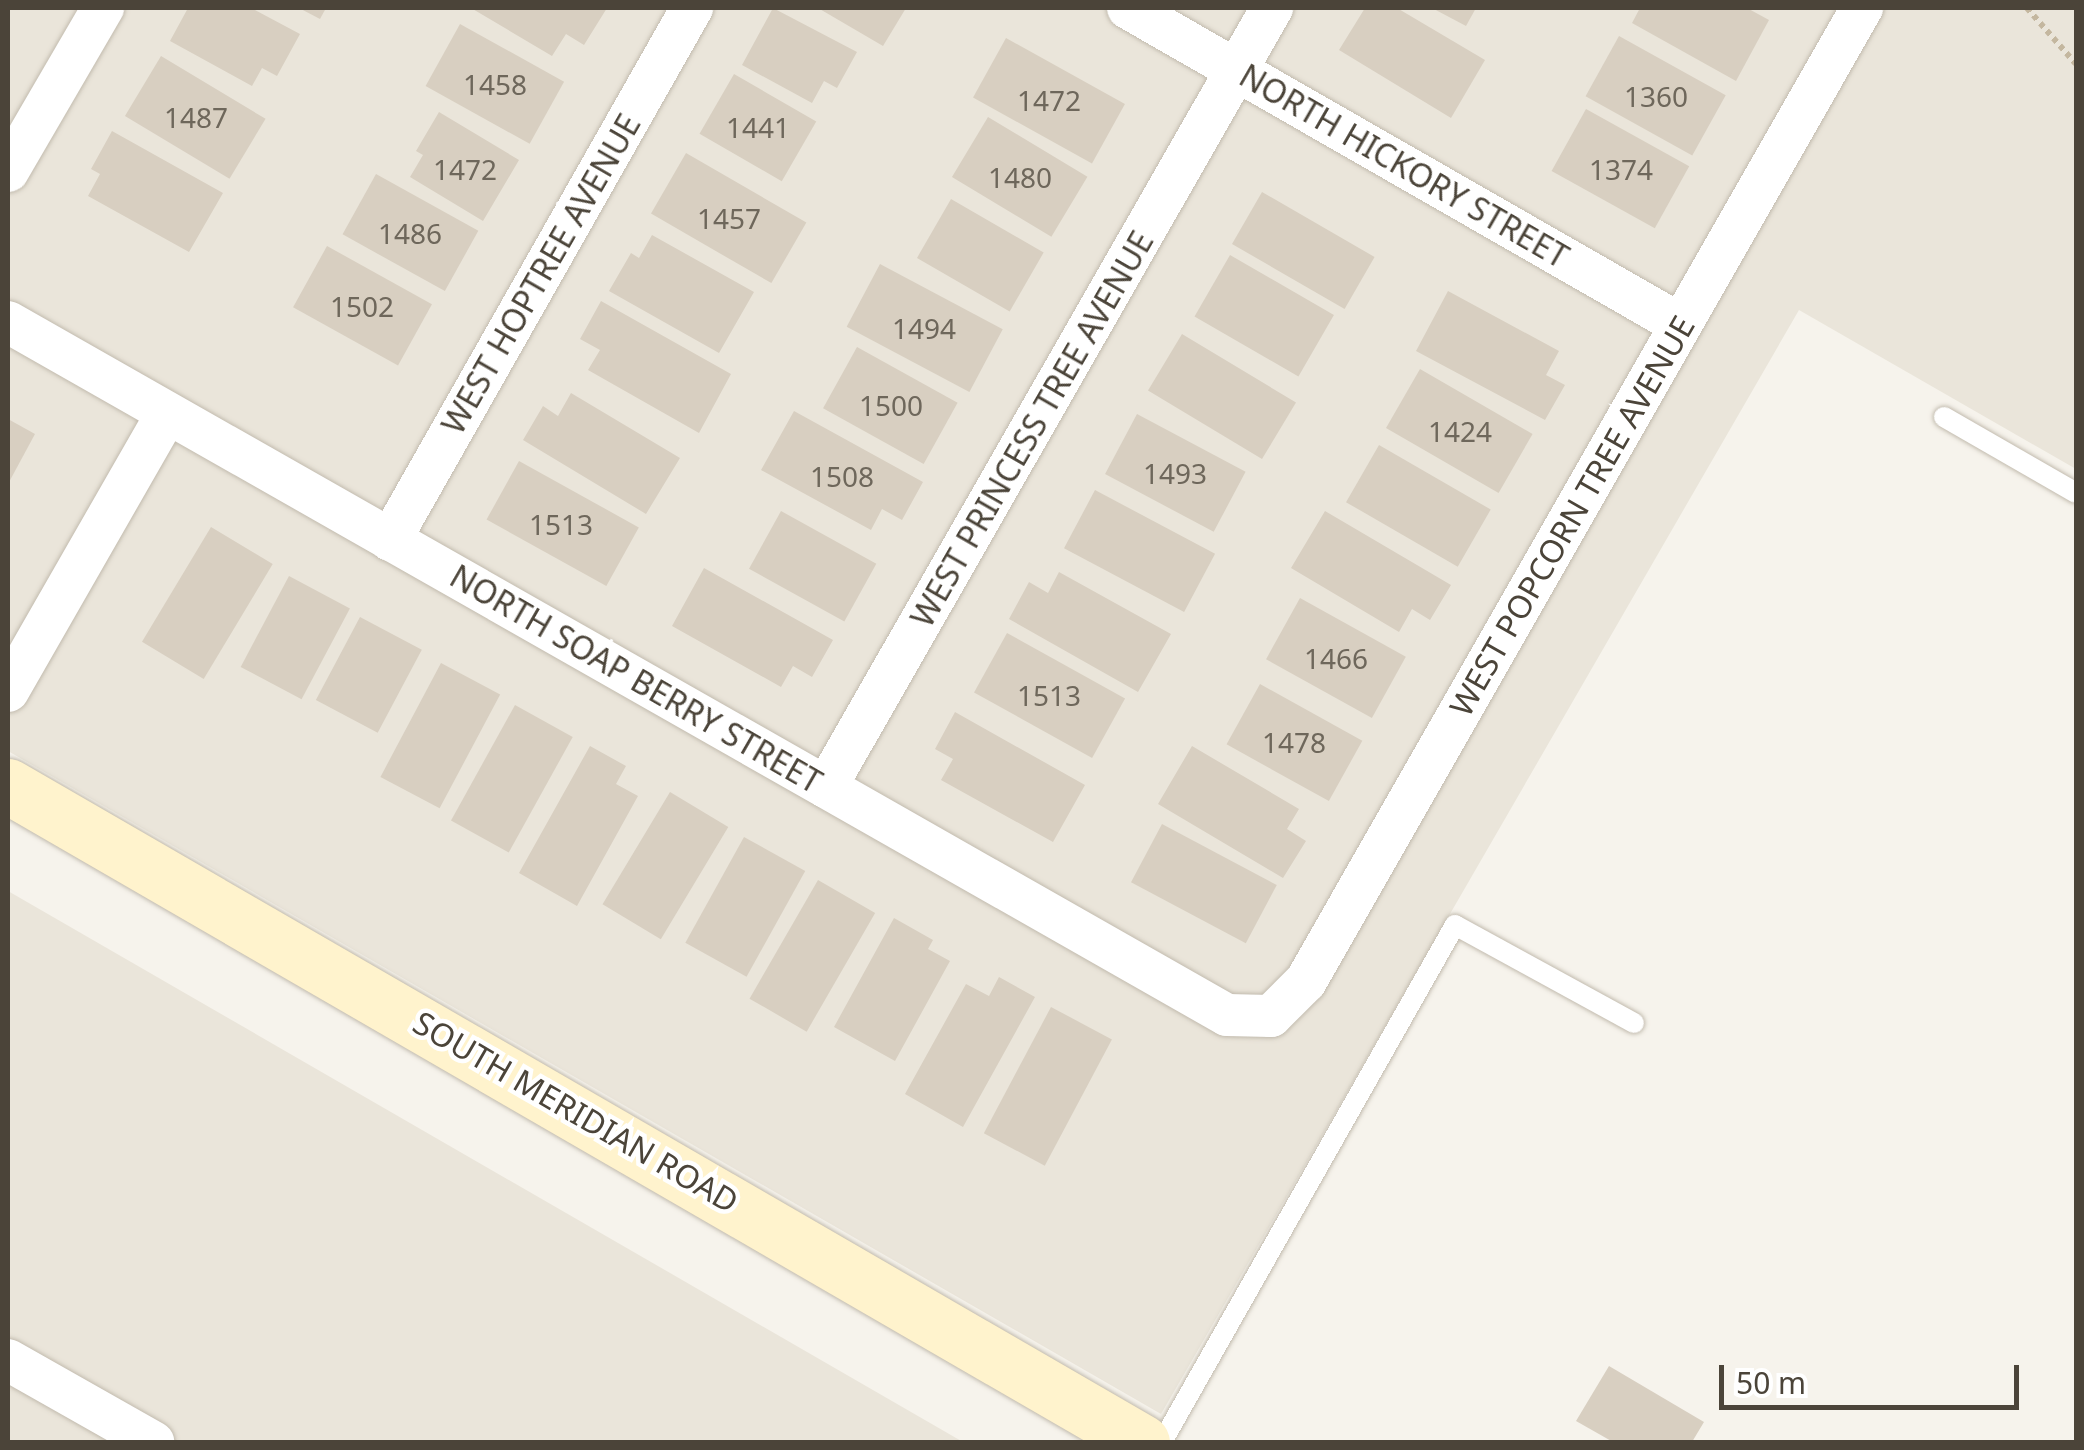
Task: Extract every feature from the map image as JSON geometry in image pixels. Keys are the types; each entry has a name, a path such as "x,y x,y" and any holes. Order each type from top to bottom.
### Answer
{"street":[{"path":"8,171 103,8"},
{"name":"WEST HOPTREE AVENUE","path":"390,540 692,8"},
{"name":"NORTH HICKORY STREET","path":"1128,8 1680,325"},
{"name":"WEST PRINCESS TREE AVENUE","path":"826,787 1272,8"},
{"name":"WEST POPCORN TREE AVENUE","path":"1271,1016 1306,982 1862,8"},
{"name":"NORTH SOAP BERRY STREET","path":"8,322 1227,1014 1271,1016"},
{"path":"8,691 167,413"},
{"name":"SOUTH MERIDIAN ROAD","path":"8,786 1142,1442"},
{"path":"8,1360 153,1442"}],"lane":[{"path":"1944,417 2076,492"},
{"path":"1162,1442 1455,925 1634,1022"}],"path":[{"path":"2027,8 2076,64"}],"shaded area":[{"path":"8,8 2076,8 2076,469 1799,310 1161,1414 8,751"},
{"path":"8,891 963,1442 8,1442"}],"building":[{"path":"188,8 251,8 300,34 277,76 262,68 252,86 170,41"},
{"path":"299,8 326,8 320,19"},
{"path":"471,8 607,8 584,45 566,34 552,56"},
{"path":"773,8 857,52 837,88 824,81 812,103 742,65"},
{"path":"818,8 906,8 883,46"},
{"path":"1365,8 1397,8 1485,60 1451,118 1339,50"},
{"path":"1432,8 1476,8 1466,26"},
{"path":"1640,8 1747,8 1769,20 1736,81 1632,23"},
{"path":"460,24 564,82 530,144 426,86"},
{"path":"1619,36 1726,95 1692,155 1586,96"},
{"path":"1006,38 1125,104 1092,163 973,97"},
{"path":"161,56 266,119 230,179 125,116"},
{"path":"734,74 816,122 782,181 700,134"},
{"path":"1586,109 1689,166 1655,228 1552,171"},
{"path":"439,112 519,160 483,221 410,177 423,155 416,151"},
{"path":"988,117 1087,177 1051,237 952,177"},
{"path":"112,131 223,193 189,252 88,196 100,174 91,169"},
{"path":"686,153 806,222 771,283 651,214"},
{"path":"376,174 478,231 445,291 343,234"},
{"path":"1262,192 1375,257 1345,309 1232,244"},
{"path":"951,199 1044,252 1010,311 917,258"},
{"path":"652,235 754,292 719,353 609,291 631,253 639,258"},
{"path":"327,246 432,304 398,365 293,307"},
{"path":"1230,255 1334,315 1298,376 1194,316"},
{"path":"880,264 1003,329 969,392 847,327"},
{"path":"1448,291 1559,351 1546,375 1565,385 1545,420 1416,351"},
{"path":"601,301 731,374 699,433 588,370 600,350 580,339"},
{"path":"1182,334 1296,403 1262,459 1148,391"},
{"path":"857,347 958,403 924,464 823,408"},
{"path":"1420,369 1533,434 1499,493 1386,428"},
{"path":"571,393 680,458 646,514 523,440 543,406 558,416"},
{"path":"794,411 923,482 902,520 882,509 871,530 761,470"},
{"path":"1137,414 1246,472 1214,532 1105,474"},
{"path":"8,419 35,434 8,484"},
{"path":"1379,445 1491,510 1458,567 1346,502"},
{"path":"519,461 639,527 606,586 487,520"},
{"path":"1095,490 1215,554 1184,612 1064,548"},
{"path":"781,511 876,564 844,622 749,569"},
{"path":"1325,511 1451,585 1430,620 1412,609 1399,632 1291,568"},
{"path":"211,527 273,564 204,679 142,642"},
{"path":"704,568 833,640 812,677 793,666 781,687 672,626"},
{"path":"1059,572 1171,634 1138,692 1009,619 1029,582 1048,593"},
{"path":"289,576 350,608 302,699 241,667"},
{"path":"1300,598 1406,657 1372,718 1266,659"},
{"path":"360,617 422,650 378,733 316,700"},
{"path":"1007,633 1125,698 1092,758 974,692"},
{"path":"441,663 500,694 440,808 380,777"},
{"path":"1260,684 1362,741 1329,801 1227,744"},
{"path":"515,705 573,737 509,852 451,820"},
{"path":"955,712 1085,785 1053,842 941,780 953,759 935,749"},
{"path":"590,746 626,766 616,784 638,796 577,906 519,873"},
{"path":"1192,746 1299,809 1287,829 1306,841 1283,878 1158,804"},
{"path":"670,792 728,827 661,939 603,904"},
{"path":"1162,824 1277,885 1246,943 1131,882"},
{"path":"744,837 805,871 747,977 685,943"},
{"path":"818,880 875,913 807,1032 750,999"},
{"path":"894,918 933,940 928,949 950,961 895,1061 834,1027"},
{"path":"999,977 1035,997 963,1127 905,1094 966,984 989,996"},
{"path":"1051,1007 1112,1039 1045,1166 984,1133"},
{"path":"1609,1366 1704,1422 1692,1442 1613,1442 1576,1421"}]}
